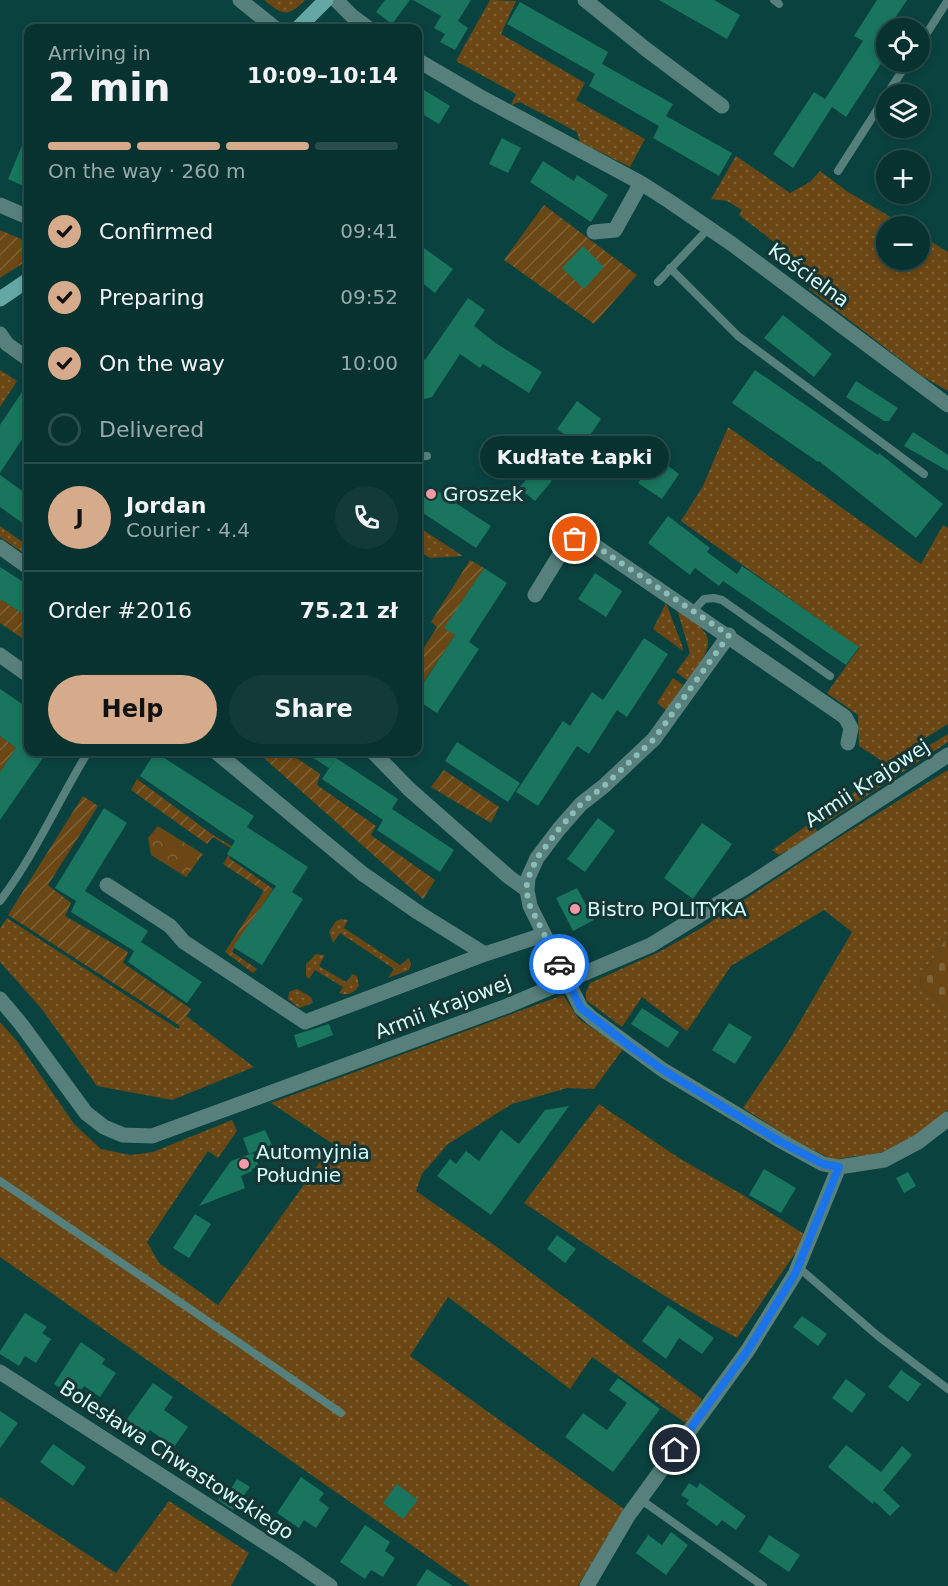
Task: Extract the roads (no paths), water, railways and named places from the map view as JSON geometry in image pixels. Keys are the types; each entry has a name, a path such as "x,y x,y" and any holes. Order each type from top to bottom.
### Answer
{"street":[{"path":"240,0 270,24"},
{"path":"302,24 326,0"},
{"path":"336,0 363,24"},
{"path":"585,0 722,106"},
{"name":"Kościelna","path":"422,63 641,183 813,303 948,405"},
{"path":"594,232 615,230 641,183"},
{"path":"0,205 24,215"},
{"path":"0,299 24,283"},
{"path":"2,343 24,357"},
{"path":"535,595 565,546 575,539 591,543 729,635 845,717 851,728 848,743"},
{"path":"0,547 24,564"},
{"path":"729,635 654,739 604,786 581,804 537,858 528,878 526,890 530,906 543,935 581,1008 592,1018 663,1070 781,1142 823,1164 839,1167 884,1160 918,1142 948,1119"},
{"path":"0,655 24,672"},
{"name":"Armii Krajowej","path":"0,999 86,1113 104,1127 123,1135 152,1136 496,1010 651,945 948,755"},
{"path":"221,756 363,874 419,913 485,954"},
{"path":"377,756 409,789 526,890"},
{"path":"107,885 170,926 184,942 304,1022 485,954 543,935"},
{"path":"586,1586 640,1499 748,1350 798,1267 839,1167"},
{"name":"Bolesława Chwastowskiego","path":"0,1372 291,1558 330,1586"}],"lane":[{"path":"930,28 948,0"},
{"path":"838,171 876,112"},
{"path":"658,282 708,229"},
{"path":"670,268 738,336 924,474"},
{"path":"422,457 428,456"},
{"path":"693,611 704,599 722,600 830,676"},
{"path":"0,900 16,879 67,785 85,756"},
{"path":"0,1181 341,1413"},
{"path":"798,1267 878,1336 948,1389"},
{"path":"640,1499 763,1586"}],"place":[{"name":"Groszek","path":"431,494"},
{"name":"Kudłate Łapki","path":"575,539"},
{"name":"Bistro POLITYKA","path":"575,909"},
{"name":"Automyjnia Południe","path":"244,1164"}]}
